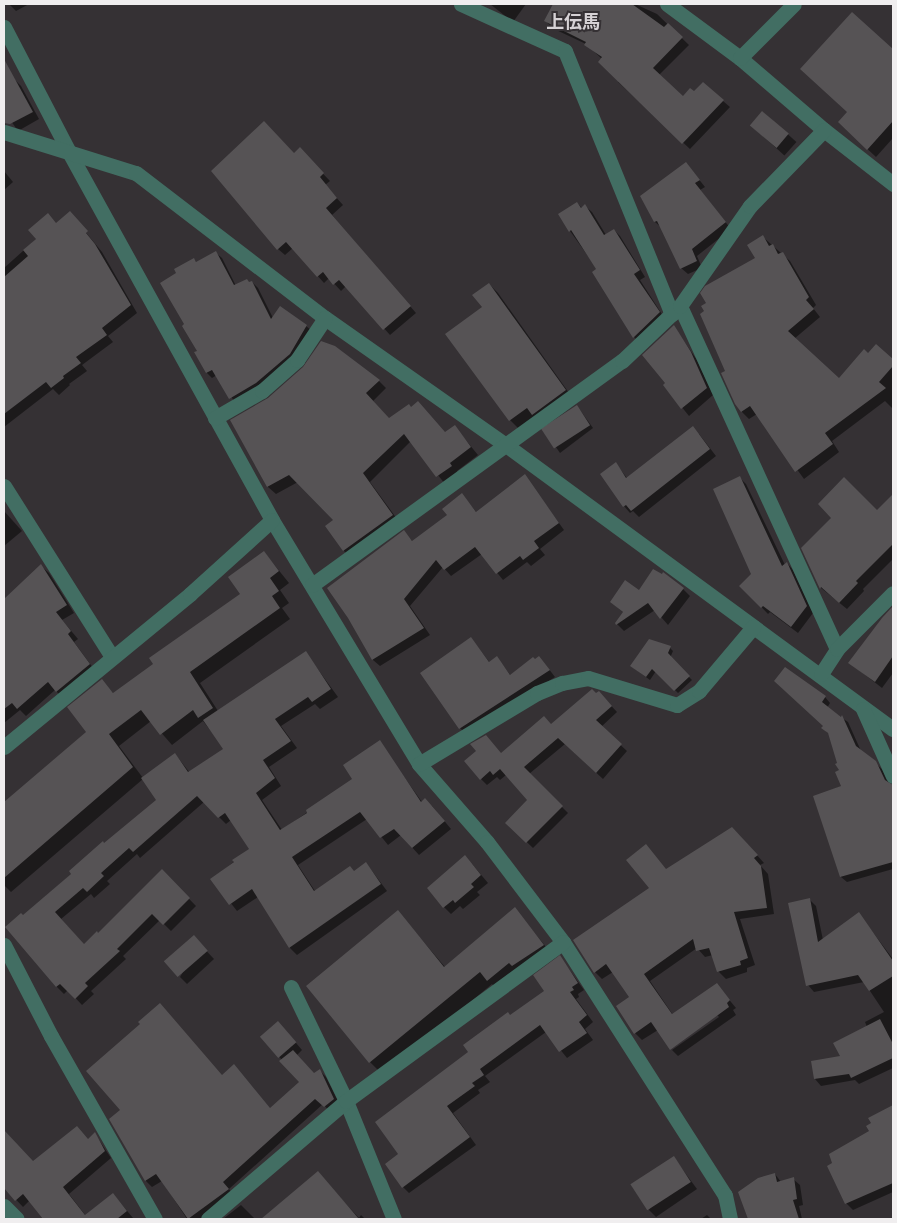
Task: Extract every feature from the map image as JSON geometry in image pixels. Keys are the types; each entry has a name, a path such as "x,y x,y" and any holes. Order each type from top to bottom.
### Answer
{"street":[{"path":"461,4 565,51 676,310 838,649"},
{"path":"667,4 740,58 824,130 893,184"},
{"path":"740,58 794,4"},
{"path":"4,27 70,154 272,520 419,764 487,842 563,942 725,1195 730,1219"},
{"path":"312,585 622,361 676,310 750,206 824,130"},
{"path":"4,132 136,173 325,318 506,445 893,729"},
{"path":"215,418 262,391 297,360 325,318"},
{"path":"4,486 112,657"},
{"path":"4,746 190,594 272,520"},
{"path":"820,674 838,649 893,593"},
{"path":"419,764 537,693 562,683 588,678 677,705 698,691 753,627"},
{"path":"863,708 893,776"},
{"path":"208,1219 346,1100 563,942"},
{"path":"4,945 51,1036 155,1219"},
{"path":"291,987 346,1100 394,1219"},
{"path":"4,1206 17,1219"}],"building":[{"path":"553,4 632,4 664,27 668,23 683,37 653,68 683,96 690,88 694,91 703,82 724,100 682,144 598,62 602,57 584,45 586,42 544,21"},
{"path":"852,12 893,49 893,121 867,150 838,122 847,112 800,69"},
{"path":"4,59 33,112 10,124 4,123"},
{"path":"762,111 789,133 777,148 750,126"},
{"path":"264,121 294,153 300,147 324,173 320,177 337,198 326,208 411,306 383,330 339,280 333,285 323,272 317,277 286,242 277,250 211,171"},
{"path":"686,162 700,180 695,183 726,222 692,249 697,261 680,269 657,221 654,222 640,196"},
{"path":"577,202 581,208 585,204 604,235 614,229 640,270 634,274 660,312 633,338 592,272 596,269 571,230 569,232 558,214"},
{"path":"70,211 88,231 86,233 95,244 131,305 102,328 107,335 76,357 81,363 63,376 64,378 51,388 46,382 4,414 4,277 28,256 23,250 36,239 28,230 48,213 56,223"},
{"path":"763,235 769,246 773,244 778,254 783,252 809,297 806,300 814,309 788,331 839,378 864,349 868,353 876,344 893,359 893,366 879,382 886,388 825,433 833,444 795,472 750,406 741,412 735,404 721,373 725,371 700,314 704,311 701,306 706,303 700,293 705,286 755,258 747,245"},
{"path":"216,251 234,285 247,279 249,282 252,281 271,319 280,306 307,325 290,354 256,383 229,399 212,370 206,373 194,352 197,351 182,326 184,324 160,283 176,273 174,269 194,258 196,262"},
{"path":"489,283 566,390 532,415 527,408 509,421 445,334 482,307 472,295"},
{"path":"674,325 691,352 707,388 681,409 663,385 665,383 642,355"},
{"path":"321,341 335,346 380,380 366,393 389,418 409,404 411,407 418,401 445,432 455,425 471,447 450,463 452,466 436,477 404,434 363,473 393,515 343,551 325,526 333,520 289,475 267,487 230,420 268,398 303,367"},
{"path":"577,405 590,425 554,449 541,428"},
{"path":"693,426 710,449 631,511 626,505 623,507 600,474 616,462 626,478"},
{"path":"525,474 559,523 534,541 539,548 523,560 520,556 496,574 475,547 444,570 436,560 404,599 424,628 372,660 348,618 327,588 404,530 412,541 447,515 442,509 462,493 476,512"},
{"path":"740,476 782,566 787,562 807,606 791,627 763,606 761,608 739,586 751,574 713,489"},
{"path":"844,477 877,510 893,494 893,544 856,581 858,583 839,603 821,587 820,589 801,548 831,518 818,504"},
{"path":"264,551 279,571 270,578 279,591 272,596 280,608 190,672 213,708 198,718 193,710 160,735 141,710 109,734 133,767 4,878 4,802 86,732 67,707 102,679 113,693 153,664 149,658 240,594 228,577"},
{"path":"41,564 67,605 56,612 71,631 68,634 90,664 56,692 48,682 17,709 12,703 4,709 4,599"},
{"path":"653,569 662,574 663,572 684,588 660,619 648,603 616,625 615,623 623,612 610,602 625,580 639,590"},
{"path":"893,606 893,656 875,682 848,663"},
{"path":"471,637 489,662 497,656 510,675 533,657 535,659 539,656 550,670 459,729 420,673"},
{"path":"649,639 671,646 668,653 690,676 674,691 652,669 646,677 630,666"},
{"path":"306,651 331,689 312,702 308,697 275,719 291,741 263,760 275,778 256,793 280,830 307,813 306,810 352,779 343,765 380,740 421,802 425,798 445,821 412,848 394,829 380,838 360,812 292,857 314,891 350,866 354,871 366,862 381,884 289,948 252,889 229,905 210,879 234,862 232,860 249,849 225,813 218,818 197,796 133,852 129,848 101,873 104,876 87,892 83,888 55,912 84,944 97,931 98,933 162,869 190,898 163,925 152,914 117,949 120,951 85,983 88,986 75,999 60,984 56,987 5,927 21,913 23,915 71,874 69,871 103,841 104,843 156,800 141,778 175,753 188,772 223,749 203,720"},
{"path":"785,667 826,696 822,702 841,717 842,715 856,746 876,761 885,780 893,785 893,862 840,877 813,796 841,786 835,772 839,770 835,764 837,763 828,733 821,728 823,726 774,681"},
{"path":"592,689 596,693 599,691 612,706 596,720 622,744 596,773 558,738 524,767 563,806 526,843 505,823 527,800 500,769 493,775 490,771 480,780 464,761 476,751 470,744 486,735 501,753 544,716 551,724"},
{"path":"732,827 758,855 754,858 761,866 767,908 734,912 748,958 740,961 741,965 717,972 709,948 696,951 693,939 644,974 672,1014 717,983 730,1000 727,1003 729,1007 670,1050 651,1022 634,1034 616,1006 629,997 606,964 594,973 573,940 649,888 626,860 646,844 666,869"},
{"path":"465,855 481,875 471,884 474,887 455,903 453,900 443,908 427,888"},
{"path":"810,898 818,942 859,912 893,961 893,976 869,991 858,975 806,986 788,903"},
{"path":"515,907 544,945 512,966 509,963 487,981 480,972 369,1063 306,986 398,910 444,967"},
{"path":"194,935 208,951 178,977 164,961"},
{"path":"560,955 578,983 572,987 574,990 570,992 587,1015 579,1022 587,1033 559,1052 540,1025 480,1069 484,1075 472,1083 475,1086 447,1106 470,1137 402,1188 385,1164 398,1154 375,1122 468,1052 463,1045 508,1012 510,1015 544,991 533,975"},
{"path":"160,1003 222,1075 234,1064 270,1108 299,1082 279,1061 293,1050 314,1073 320,1069 334,1099 324,1107 315,1099 223,1182 229,1189 188,1219 156,1174 145,1181 109,1119 120,1110 86,1071 140,1024 138,1022"},
{"path":"880,1019 893,1044 893,1058 851,1078 849,1074 814,1079 811,1061 840,1056 833,1043"},
{"path":"278,1021 296,1042 278,1058 260,1037"},
{"path":"893,1105 893,1183 845,1204 827,1166 832,1163 829,1154 869,1131 866,1126 871,1123 868,1118"},
{"path":"77,1126 88,1139 95,1132 105,1151 63,1187 85,1215 113,1193 127,1211 117,1219 43,1219 23,1194 15,1201 4,1188 4,1130 33,1161"},
{"path":"674,1156 691,1182 647,1210 630,1184"},
{"path":"318,1171 359,1219 261,1219"},
{"path":"775,1173 777,1182 794,1177 797,1199 793,1200 799,1219 748,1219 738,1192 758,1178"}],"district":[{"name":"上伝馬","path":"573,21"}]}
